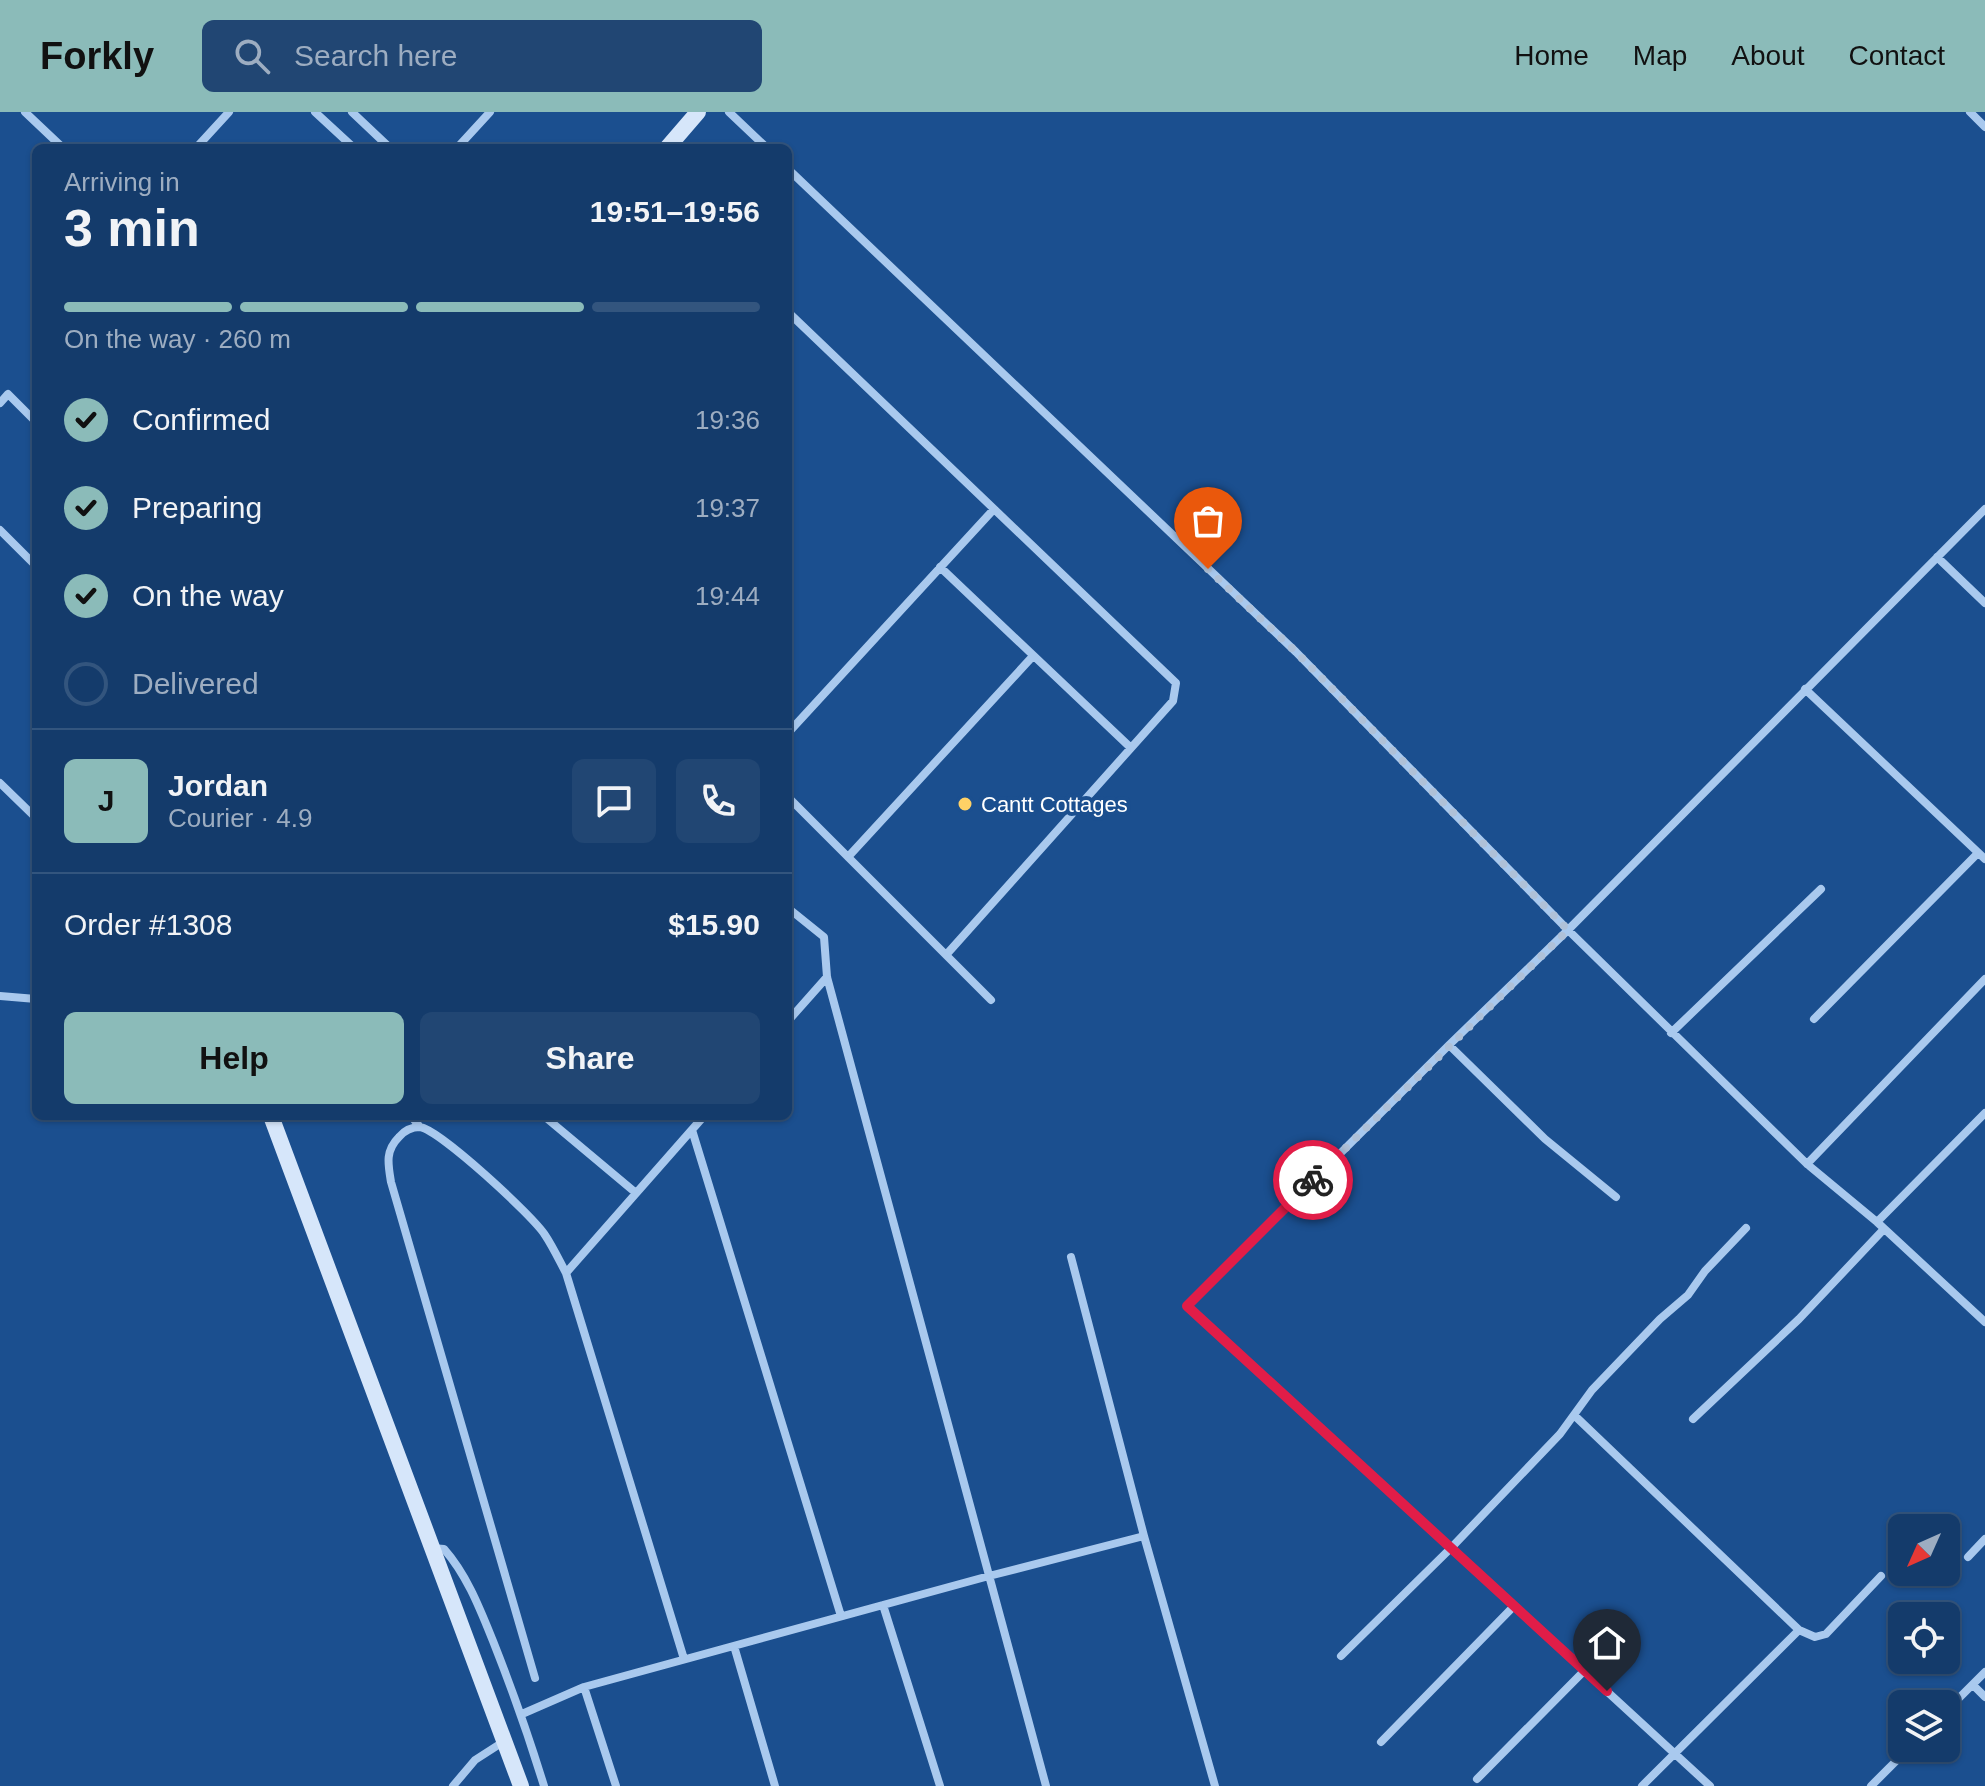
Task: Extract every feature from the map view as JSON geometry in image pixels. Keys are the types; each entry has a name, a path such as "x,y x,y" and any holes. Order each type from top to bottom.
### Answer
{"main road":[{"path":"670,144 698,112"},
{"path":"272,1120 521,1786"}],"street":[{"path":"25,112 59,144"},
{"path":"200,144 229,112"},
{"path":"315,112 350,144"},
{"path":"352,112 386,144"},
{"path":"461,144 490,112"},
{"path":"729,112 763,144"},
{"path":"1970,112 1985,127"},
{"path":"792,173 1296,652 1671,1033 1807,1164 1880,1225 1985,1322"},
{"path":"792,316 1176,683 1173,701 946,955"},
{"path":"0,386 32,418"},
{"path":"0,403 8,394"},
{"path":"792,729 994,509"},
{"path":"1710,1786 1187,1306 1568,930 1985,509"},
{"path":"0,530 32,562"},
{"path":"1937,557 1985,603"},
{"path":"940,567 1131,748"},
{"path":"848,857 1033,656"},
{"path":"1805,689 1982,856 1814,1019"},
{"path":"0,783 32,814"},
{"path":"792,801 991,1000"},
{"path":"1671,1033 1821,889"},
{"path":"792,911 824,937 827,977 1046,1786"},
{"path":"792,1016 827,977"},
{"path":"1807,1164 1985,979"},
{"path":"0,996 32,999"},
{"path":"1449,1045 1545,1139 1616,1197"},
{"path":"1693,1419 1799,1319 1880,1225 1985,1113"},
{"path":"414,1120 467,1158 544,1233 566,1273 684,1659"},
{"path":"549,1120 636,1193"},
{"path":"566,1273 701,1120"},
{"path":"420,1127 405,1130 394,1142 386,1158 391,1182 535,1678"},
{"path":"692,1130 841,1616"},
{"path":"1341,1656 1451,1548 1560,1434 1592,1390 1660,1319 1688,1295 1705,1271 1746,1228"},
{"path":"1071,1257 1144,1536 1215,1786"},
{"path":"1574,1415 1799,1630 1815,1637 1826,1634 1881,1576"},
{"path":"522,1714 584,1687 1144,1536"},
{"path":"1968,1557 1985,1539"},
{"path":"432,1548 444,1549 451,1557 475,1598 522,1714 544,1786"},
{"path":"883,1605 940,1786"},
{"path":"1381,1742 1514,1606"},
{"path":"1642,1786 1799,1630"},
{"path":"734,1646 775,1786"},
{"path":"1477,1779 1584,1671"},
{"path":"1960,1698 1985,1672"},
{"path":"1973,1685 1985,1697"},
{"path":"584,1687 616,1786"},
{"path":"453,1786 475,1760 503,1742"},
{"path":"1871,1786 1895,1762"}],"way so far":[{"path":"1208,569 1296,652 1568,930 1313,1180"}],"place":[{"name":"Cantt Cottages","path":"965,804"}],"route":[{"path":"1313,1180 1187,1306 1607,1691"}]}
